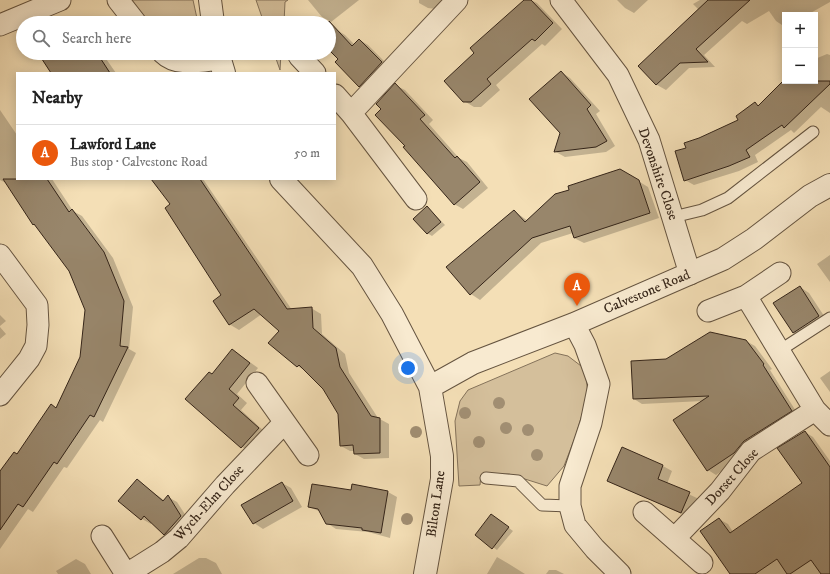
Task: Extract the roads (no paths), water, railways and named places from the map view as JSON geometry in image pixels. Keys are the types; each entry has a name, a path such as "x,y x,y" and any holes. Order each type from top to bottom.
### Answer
{"street":[{"path":"22,16 60,0"},
{"path":"118,0 131,16"},
{"path":"210,0 212,16"},
{"path":"351,113 458,0"},
{"name":"Devonshire Close","path":"561,0 618,75 649,140 690,274"},
{"path":"0,25 16,18"},
{"path":"175,60 188,62 220,62"},
{"path":"303,60 314,72"},
{"path":"336,96 351,113 416,199"},
{"name":"Bilton Lane","path":"282,180 362,266 392,314 430,387 442,456 442,480 425,574"},
{"name":"Calvestone Road","path":"430,387 473,364 574,324 723,259 754,239 810,196 830,185"},
{"path":"0,255 37,305 38,325 36,346 29,359 0,395"},
{"path":"708,311 746,296 780,273"},
{"path":"746,296 815,410 830,425"},
{"path":"574,324 585,345 599,384 591,423 570,486 570,506 575,525 595,549 620,574"},
{"path":"257,383 308,455"},
{"name":"Dorset Close","path":"675,538 720,491 751,451 815,410"},
{"name":"Wych-Elm Close","path":"102,536 127,574 162,552 180,538 225,485 284,422"},
{"path":"644,512 702,563"}],"lane":[{"path":"673,217 702,210 728,198 813,132"},
{"path":"779,351 830,318"},
{"path":"486,478 518,481 542,505 570,506"}],"place":[{"name":"Lawford Lane","path":"577,306"}]}
